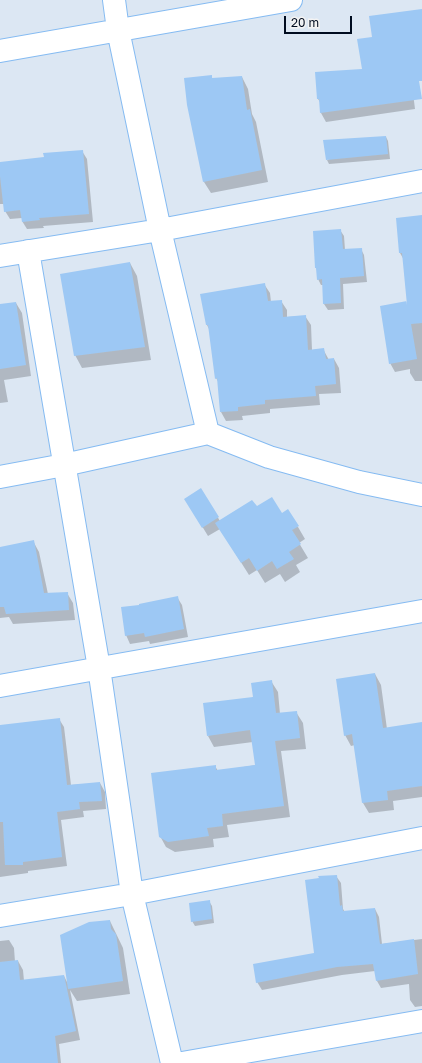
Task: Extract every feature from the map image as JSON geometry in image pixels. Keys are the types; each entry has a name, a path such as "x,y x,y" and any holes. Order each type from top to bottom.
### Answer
{"street":[{"path":"114,0 118,30 160,230 208,433"},
{"path":"0,50 291,0"},
{"path":"0,256 160,230 422,181"},
{"path":"28,251 99,668 132,894 172,1063"},
{"path":"0,476 64,465 208,433 269,457 359,482 422,496"},
{"path":"0,686 422,611"},
{"path":"0,916 132,894 422,838"},
{"path":"182,1063 422,1021"}],"building":[{"path":"422,9 422,81 419,81 422,99 320,113 319,99 317,99 315,72 362,69 357,39 372,37 369,16"},
{"path":"212,75 212,78 242,76 247,110 250,109 262,170 203,182 187,105 184,78"},
{"path":"386,136 388,154 326,160 323,140"},
{"path":"83,150 89,214 39,218 40,220 22,222 20,210 4,212 0,162 44,157 43,153"},
{"path":"422,215 422,323 411,324 417,359 389,364 380,306 407,301 402,253 399,253 396,218"},
{"path":"341,229 343,249 362,248 364,276 340,278 341,303 323,304 322,279 317,280 315,268 313,231"},
{"path":"130,262 145,347 74,356 60,274"},
{"path":"265,283 268,301 282,300 283,317 306,315 308,350 324,348 326,359 334,358 336,384 315,386 316,396 265,400 265,404 238,407 238,411 220,412 217,378 215,379 208,325 206,325 200,294"},
{"path":"16,302 26,365 0,369 0,304"},
{"path":"201,488 219,517 202,528 184,499"},
{"path":"272,497 282,513 288,509 299,526 292,530 301,544 289,552 294,559 277,569 272,561 257,571 249,558 241,563 215,523 252,500 257,506"},
{"path":"34,540 44,593 68,592 69,610 6,614 4,607 0,607 0,547"},
{"path":"178,596 184,629 145,637 144,633 125,636 121,607 139,605"},
{"path":"375,673 383,728 422,722 422,786 387,791 388,800 362,803 352,734 344,736 336,679"},
{"path":"272,680 276,713 297,711 300,738 275,741 284,806 222,814 223,826 207,828 209,836 168,842 159,837 151,773 216,765 216,770 255,765 250,730 207,736 203,703 253,697 251,683"},
{"path":"60,718 67,785 100,782 102,801 79,802 80,809 57,812 62,857 23,862 23,865 5,865 3,822 0,822 0,725"},
{"path":"337,875 340,906 342,905 343,911 375,908 380,944 414,939 418,974 376,981 373,964 337,967 256,983 253,964 314,953 305,880 319,878 318,876"},
{"path":"210,900 212,919 191,922 189,903"},
{"path":"110,920 111,929 116,934 123,981 68,989 60,935 89,922"},
{"path":"18,960 20,980 64,975 76,1031 55,1036 58,1063 0,1063 0,962"}]}
